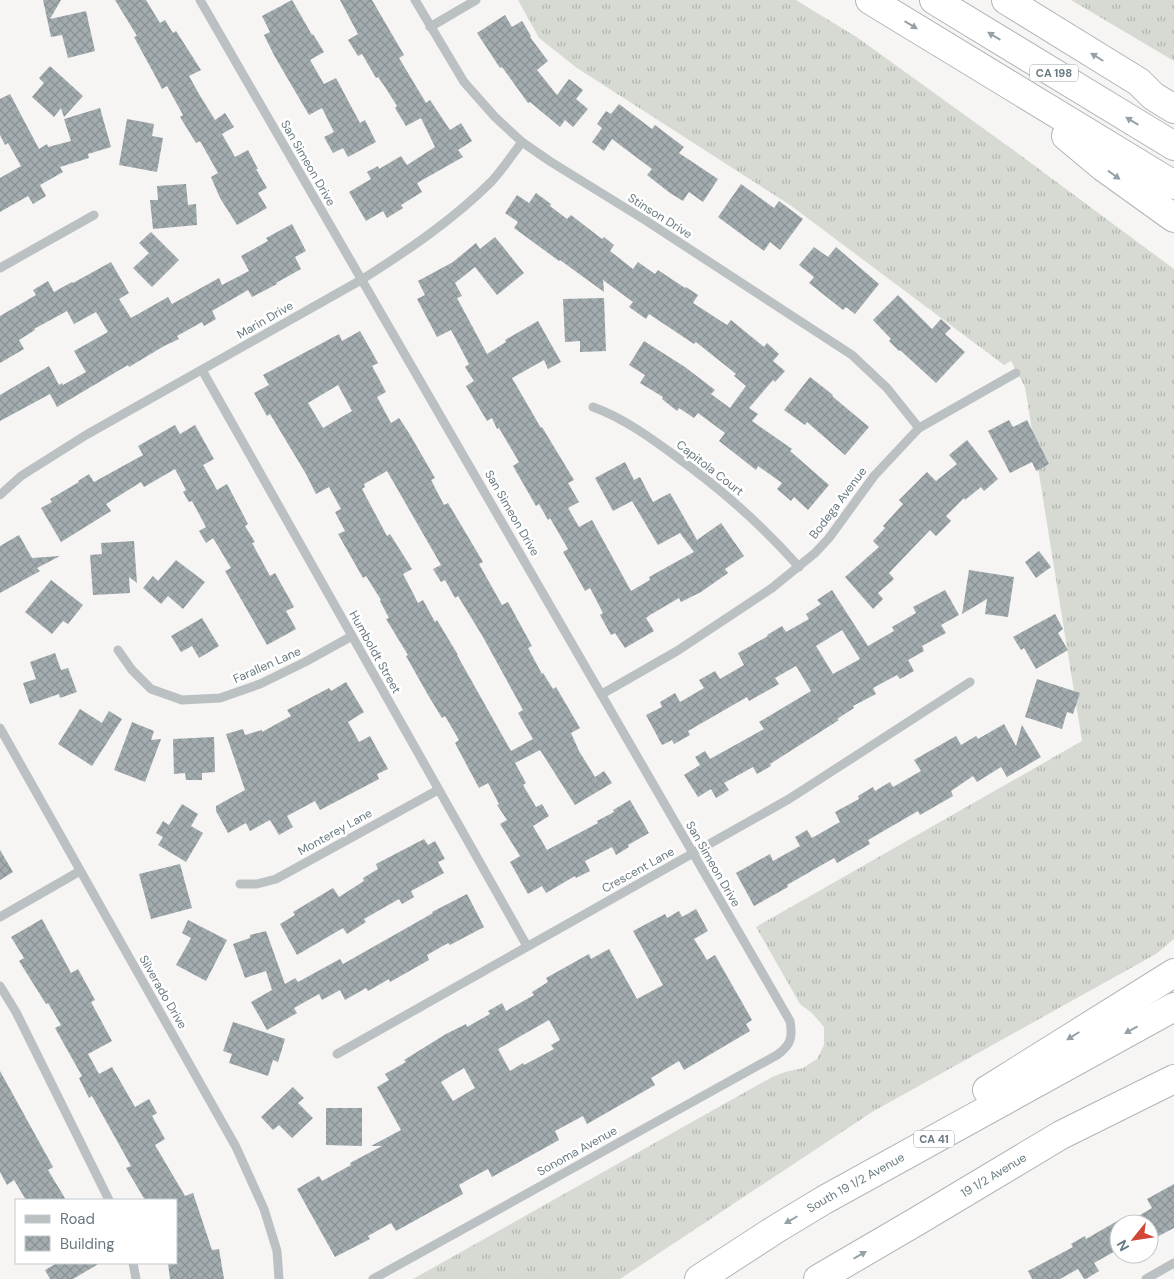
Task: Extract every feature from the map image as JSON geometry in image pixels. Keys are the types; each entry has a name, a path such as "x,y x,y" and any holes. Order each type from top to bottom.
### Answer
{"highway":[{"name":"CA 198","path":"870,0 1174,186"},
{"name":"CA 198","path":"934,0 1174,146"},
{"name":"CA 198","path":"1006,0 1139,82 1153,96 1174,109"},
{"path":"996,77 1103,167 1174,218"},
{"path":"1139,82 1156,87 1174,98"},
{"path":"824,1200 994,1084 1174,972"},
{"name":"South 19 1/2 Avenue","path":"699,1279 776,1228 824,1200 1174,1007"},
{"name":"19 1/2 Avenue","path":"818,1279 1061,1135 1174,1079"},
{"path":"1061,1135 1174,1093"}],"street":[{"name":"San Simeon Drive","path":"200,0 790,1021 791,1041"},
{"name":"Stinson Drive","path":"415,0 464,82 495,117 522,142 550,162 645,220 852,355 887,388 919,428"},
{"path":"430,27 476,0"},
{"name":"Marin Drive","path":"0,494 21,476 86,436 361,280 391,261 467,205 493,179 522,142"},
{"path":"0,268 94,215"},
{"name":"Humboldt Street","path":"202,370 527,946"},
{"name":"Bodega Avenue","path":"602,694 731,616 772,588 799,567 829,538 874,476 919,428 1016,373"},
{"name":"Capitola Court","path":"593,407 613,414 648,436 697,472 767,531 799,567"},
{"name":"Farallen Lane","path":"118,650 132,670 151,689 182,700 220,698 260,684 306,662 352,636"},
{"name":"Crescent Lane","path":"337,1054 789,799 970,682"},
{"name":"Silverado Drive","path":"0,728 236,1148 264,1208 277,1252 279,1279"},
{"name":"Monterey Lane","path":"240,884 257,884 276,879 438,790"},
{"path":"0,917 80,872"},
{"path":"0,986 16,1012 109,1199"},
{"name":"Sonoma Avenue","path":"373,1279 777,1055 791,1041"},
{"path":"1146,1279 1174,1263"},
{"path":"133,1264 136,1279"}],"green space":[{"path":"518,0 796,0 858,38 1174,269 1174,939 1156,954 872,1112 620,1279 413,1279 772,1077 803,1068 817,1059 824,1045 824,1027 812,1013 800,1004 756,927 1082,741 1025,387 1011,361 1004,365 790,205 577,68 539,38"},
{"path":"1071,0 1174,0 1174,61"}],"building":[{"path":"43,0 61,0 50,19 86,11 95,51 68,58 62,35 51,37"},
{"path":"115,0 146,0 160,23 165,20 173,33 176,31 201,70 189,76 199,94 215,120 225,113 234,127 222,134 235,157 248,150 258,169 256,169 267,188 258,193 267,208 237,225 220,198 211,177 218,173 200,141 196,143 180,117 183,115 167,86 162,89 134,37 137,36"},
{"path":"292,0 324,52 310,60 324,84 336,78 360,123 365,120 376,142 348,157 343,148 333,153 324,137 334,132 322,108 309,115 264,35 270,32 262,16"},
{"path":"340,0 372,0 404,55 399,58 426,103 430,100 450,130 461,123 472,141 458,150 463,157 417,183 422,192 401,205 403,208 387,218 383,211 366,221 349,192 371,179 367,172 378,166 379,169 401,156 407,165 435,147 421,118 406,126 395,108 397,106 385,87 378,77 376,78 362,54 358,56 348,40 358,34"},
{"path":"505,15 512,27 522,21 530,37 548,61 537,70 557,95 569,79 583,90 576,99 588,109 573,127 565,120 560,127 530,102 528,103 502,67 500,68 477,33"},
{"path":"50,66 83,96 64,117 61,108 54,117 32,97 44,83 39,78"},
{"path":"10,94 39,149 47,144 48,147 71,141 64,119 100,108 111,147 88,154 89,158 60,167 63,172 40,185 46,196 33,204 28,196 0,212 0,178 21,166 8,143 5,145 0,135 0,99"},
{"path":"619,104 652,129 655,125 684,147 679,153 718,179 703,202 689,192 683,201 670,193 647,175 652,169 612,139 604,151 592,142 602,128 597,124 606,111 611,114"},
{"path":"127,119 154,124 152,136 163,138 157,172 119,165"},
{"path":"186,184 188,205 196,204 197,225 153,229 150,200 158,200 157,186"},
{"path":"741,184 774,208 779,201 803,219 780,250 770,242 764,251 718,217"},
{"path":"536,193 567,219 571,215 602,239 604,237 614,245 610,251 633,269 638,262 655,274 658,270 698,295 693,303 727,325 731,320 764,347 767,343 779,354 773,361 785,371 775,382 773,380 749,408 758,414 752,421 792,449 790,451 829,485 808,510 794,497 791,501 777,489 782,483 758,466 756,470 719,441 725,433 698,413 694,418 679,408 677,411 662,399 663,397 640,383 645,375 629,365 644,341 685,367 715,390 711,394 730,408 746,386 734,376 736,374 696,342 694,344 649,314 646,319 629,307 633,302 603,280 604,292 514,228 518,222 505,213 517,195 529,203"},
{"path":"292,224 306,251 295,257 301,269 252,297 248,290 212,311 216,319 204,326 202,322 177,336 179,339 129,367 128,365 57,407 50,394 0,421 0,395 49,366 59,385 62,383 63,385 86,372 74,351 108,332 96,312 74,324 67,311 34,329 19,340 24,349 0,363 0,316 36,295 33,290 48,281 54,292 111,262 129,293 119,299 131,318 168,297 172,304 219,278 222,285 249,271 241,256 268,241 266,238"},
{"path":"151,232 179,260 152,287 133,268 149,253 139,243"},
{"path":"495,237 524,273 497,295 475,267 455,283 462,296 457,298 487,354 506,342 505,340 538,321 561,362 548,369 544,360 512,378 574,480 568,483 579,502 568,508 579,527 592,520 631,591 650,580 649,577 694,552 680,533 658,545 632,501 613,511 595,478 625,462 634,480 640,477 653,502 670,493 697,540 721,523 744,556 725,569 728,573 701,592 681,602 679,598 646,618 654,631 625,648 615,633 611,635 600,615 603,613 590,588 585,591 563,552 568,549 550,518 548,520 539,504 536,506 513,466 519,462 499,428 497,429 492,418 487,421 466,386 474,381 465,367 469,364 451,330 437,337 417,299 425,295 418,281 453,262 476,243 480,249"},
{"path":"814,247 828,257 836,247 879,284 855,314 846,307 843,310 809,283 814,277 799,265"},
{"path":"898,295 932,329 941,319 951,328 945,334 965,352 936,383 889,341 891,339 873,320"},
{"path":"604,298 606,351 580,352 580,341 565,342 563,299"},
{"path":"360,331 378,363 372,366 386,392 377,397 391,423 399,418 409,433 435,478 431,480 444,505 448,503 483,562 479,564 502,605 508,602 532,646 528,648 542,674 553,689 556,687 580,728 571,733 579,751 595,777 604,771 612,783 575,805 540,750 515,763 526,783 523,785 536,807 542,804 549,816 533,826 547,850 598,823 597,821 614,812 613,810 630,800 649,833 628,845 629,847 616,855 612,847 585,861 590,871 576,878 575,876 546,893 542,886 528,894 510,862 520,856 500,824 507,820 497,805 499,804 488,783 479,788 455,743 459,740 445,716 442,718 428,695 406,656 408,655 386,619 389,618 381,600 366,576 363,578 338,534 345,531 335,512 341,509 329,487 316,494 270,414 267,416 254,393 269,385 263,375 339,334 342,341","holes":["338,385 352,411 323,428 308,403","387,471 441,565 433,569 441,582 445,580 455,598 458,596 523,710 518,713 533,739 511,751 437,620 435,622 423,600 418,603 403,574 412,569 390,534 387,536 362,489 365,487 364,484"]},
{"path":"810,377 869,427 845,455 807,422 805,425 784,410"},
{"path":"1009,420 1013,427 1027,420 1049,464 1036,471 1032,462 1010,473 988,431"},
{"path":"175,425 180,434 195,425 214,459 203,465 217,490 227,484 248,524 245,526 255,542 252,543 270,576 275,573 294,607 286,611 296,629 267,645 225,571 231,568 213,538 206,543 199,531 206,527 192,501 189,502 183,492 186,490 175,469 144,487 141,482 106,504 111,511 61,542 41,508 52,502 50,499 89,474 94,482 143,455 138,446"},
{"path":"967,440 998,479 984,491 981,487 965,500 964,498 946,516 951,521 936,536 930,530 889,573 894,579 878,593 883,599 873,609 845,577 879,547 873,541 885,528 883,526 903,504 899,500 927,472 936,481 957,464 949,455"},
{"path":"19,535 32,558 60,556 37,568 40,571 0,593 0,546"},
{"path":"134,541 137,583 129,577 130,593 93,595 90,555 102,554 101,543"},
{"path":"1039,551 1051,567 1036,578 1025,562"},
{"path":"176,560 205,582 183,609 168,596 161,604 143,588 153,576 158,581"},
{"path":"969,570 1014,577 1008,617 985,614 987,599 962,614"},
{"path":"51,580 83,605 68,624 63,621 52,634 25,612"},
{"path":"832,590 868,646 894,631 892,627 916,613 913,607 945,590 959,615 941,625 946,633 922,646 924,651 908,660 914,671 900,679 897,675 873,688 876,694 853,706 854,708 837,719 839,720 770,764 771,766 757,774 753,767 724,783 729,790 716,798 711,789 698,797 684,775 700,765 695,757 705,751 710,759 764,729 759,722 811,691 796,666 775,678 779,684 749,701 747,697 688,731 690,735 674,744 672,740 662,745 646,715 662,707 660,702 675,693 680,702 704,688 699,680 715,671 720,679 744,665 738,653 782,626 786,632 809,619 806,614 821,604 817,600","holes":["842,630 860,659 833,674 816,646"]},
{"path":"1055,614 1063,629 1058,633 1068,650 1036,669 1024,648 1021,650 1013,637"},
{"path":"202,618 219,646 199,658 192,646 181,652 171,636"},
{"path":"55,653 61,670 68,668 77,692 60,698 59,694 30,704 23,683 36,679 30,662"},
{"path":"1037,679 1080,693 1073,714 1067,712 1062,729 1025,717"},
{"path":"346,682 364,712 348,722 359,742 370,736 388,769 377,774 379,779 320,810 315,801 287,816 293,827 279,835 270,820 250,831 246,823 228,833 216,811 216,806 245,790 226,734 243,729 245,735 262,730 262,732 291,716 287,710 329,688 331,691"},
{"path":"80,709 102,723 109,711 122,719 92,766 58,744"},
{"path":"132,722 154,731 151,740 161,739 145,782 114,770"},
{"path":"1004,724 1016,746 1022,725 1041,757 1007,777 1001,767 977,782 973,776 951,791 953,796 920,815 918,811 868,840 870,844 837,863 834,858 754,906 736,873 770,854 773,861 800,846 795,837 807,830 812,838 840,822 835,812 859,799 858,796 873,787 875,791 890,782 893,787 921,771 914,760 956,736 961,745 976,736 978,739"},
{"path":"214,737 215,772 202,773 202,780 186,780 185,773 174,774 173,739"},
{"path":"182,804 198,814 191,826 203,833 186,862 158,845 163,837 156,833 163,821 169,825"},
{"path":"424,839 428,845 435,841 445,859 438,862 444,873 411,891 414,897 402,904 399,899 364,919 366,922 347,934 343,928 297,955 280,924 295,915 293,912 333,888 339,897 364,881 363,878 378,869 376,864"},
{"path":"0,850 13,872 0,880"},
{"path":"180,864 192,908 151,919 139,874"},
{"path":"467,894 484,927 450,945 448,943 427,955 429,960 390,982 389,979 368,991 366,988 345,1000 340,990 322,1000 319,994 294,1008 297,1013 267,1030 251,1002 272,990 266,971 245,978 233,944 250,938 250,935 266,931 285,984 295,978 298,982 340,959 343,964 432,912"},
{"path":"696,909 708,931 694,939 707,960 715,955 752,1020 746,1024 750,1031 684,1070 679,1061 651,1078 655,1085 587,1124 583,1116 555,1131 559,1140 492,1177 488,1169 459,1185 463,1194 396,1231 391,1223 368,1236 370,1239 335,1257 297,1189 319,1176 322,1181 351,1165 350,1163 382,1146 371,1146 401,1130 377,1087 389,1080 385,1074 446,1034 466,1024 467,1027 490,1014 488,1011 502,1003 506,1011 534,995 532,992 548,982 546,978 589,954 591,959 609,949 637,999 663,985 633,931 665,914 667,918 679,911 682,917","holes":["549,1020 560,1040 551,1045 554,1049 510,1071 498,1049","464,1068 475,1088 453,1101 441,1082"]},
{"path":"42,919 71,973 78,969 95,1000 91,1002 112,1041 88,1054 99,1074 112,1067 135,1107 149,1099 157,1113 152,1116 165,1139 155,1145 185,1196 193,1193 212,1250 219,1249 224,1279 170,1279 168,1264 178,1264 178,1199 144,1199 126,1168 131,1166 92,1096 89,1098 79,1078 82,1076 55,1028 61,1025 19,961 24,958 11,937"},
{"path":"188,920 227,940 206,981 176,965 191,938 182,933"},
{"path":"233,1022 285,1039 278,1062 273,1060 268,1076 229,1063 232,1054 223,1051"},
{"path":"0,1071 53,1167 48,1170 65,1199 25,1199 14,1180 7,1185 0,1172"},
{"path":"293,1087 304,1098 298,1103 313,1118 292,1138 279,1125 273,1130 261,1117"},
{"path":"326,1108 362,1108 362,1146 326,1145"},
{"path":"1174,1184 1174,1228 1159,1236 1159,1214 1142,1214 1152,1208 1147,1199"},
{"path":"1109,1226 1109,1255 1094,1263 1099,1271 1086,1279 1084,1279 1078,1269 1060,1279 1032,1279 1028,1271 1073,1247 1071,1244 1085,1236 1086,1239"},
{"path":"55,1264 98,1264 73,1279 50,1279 45,1270"}]}
